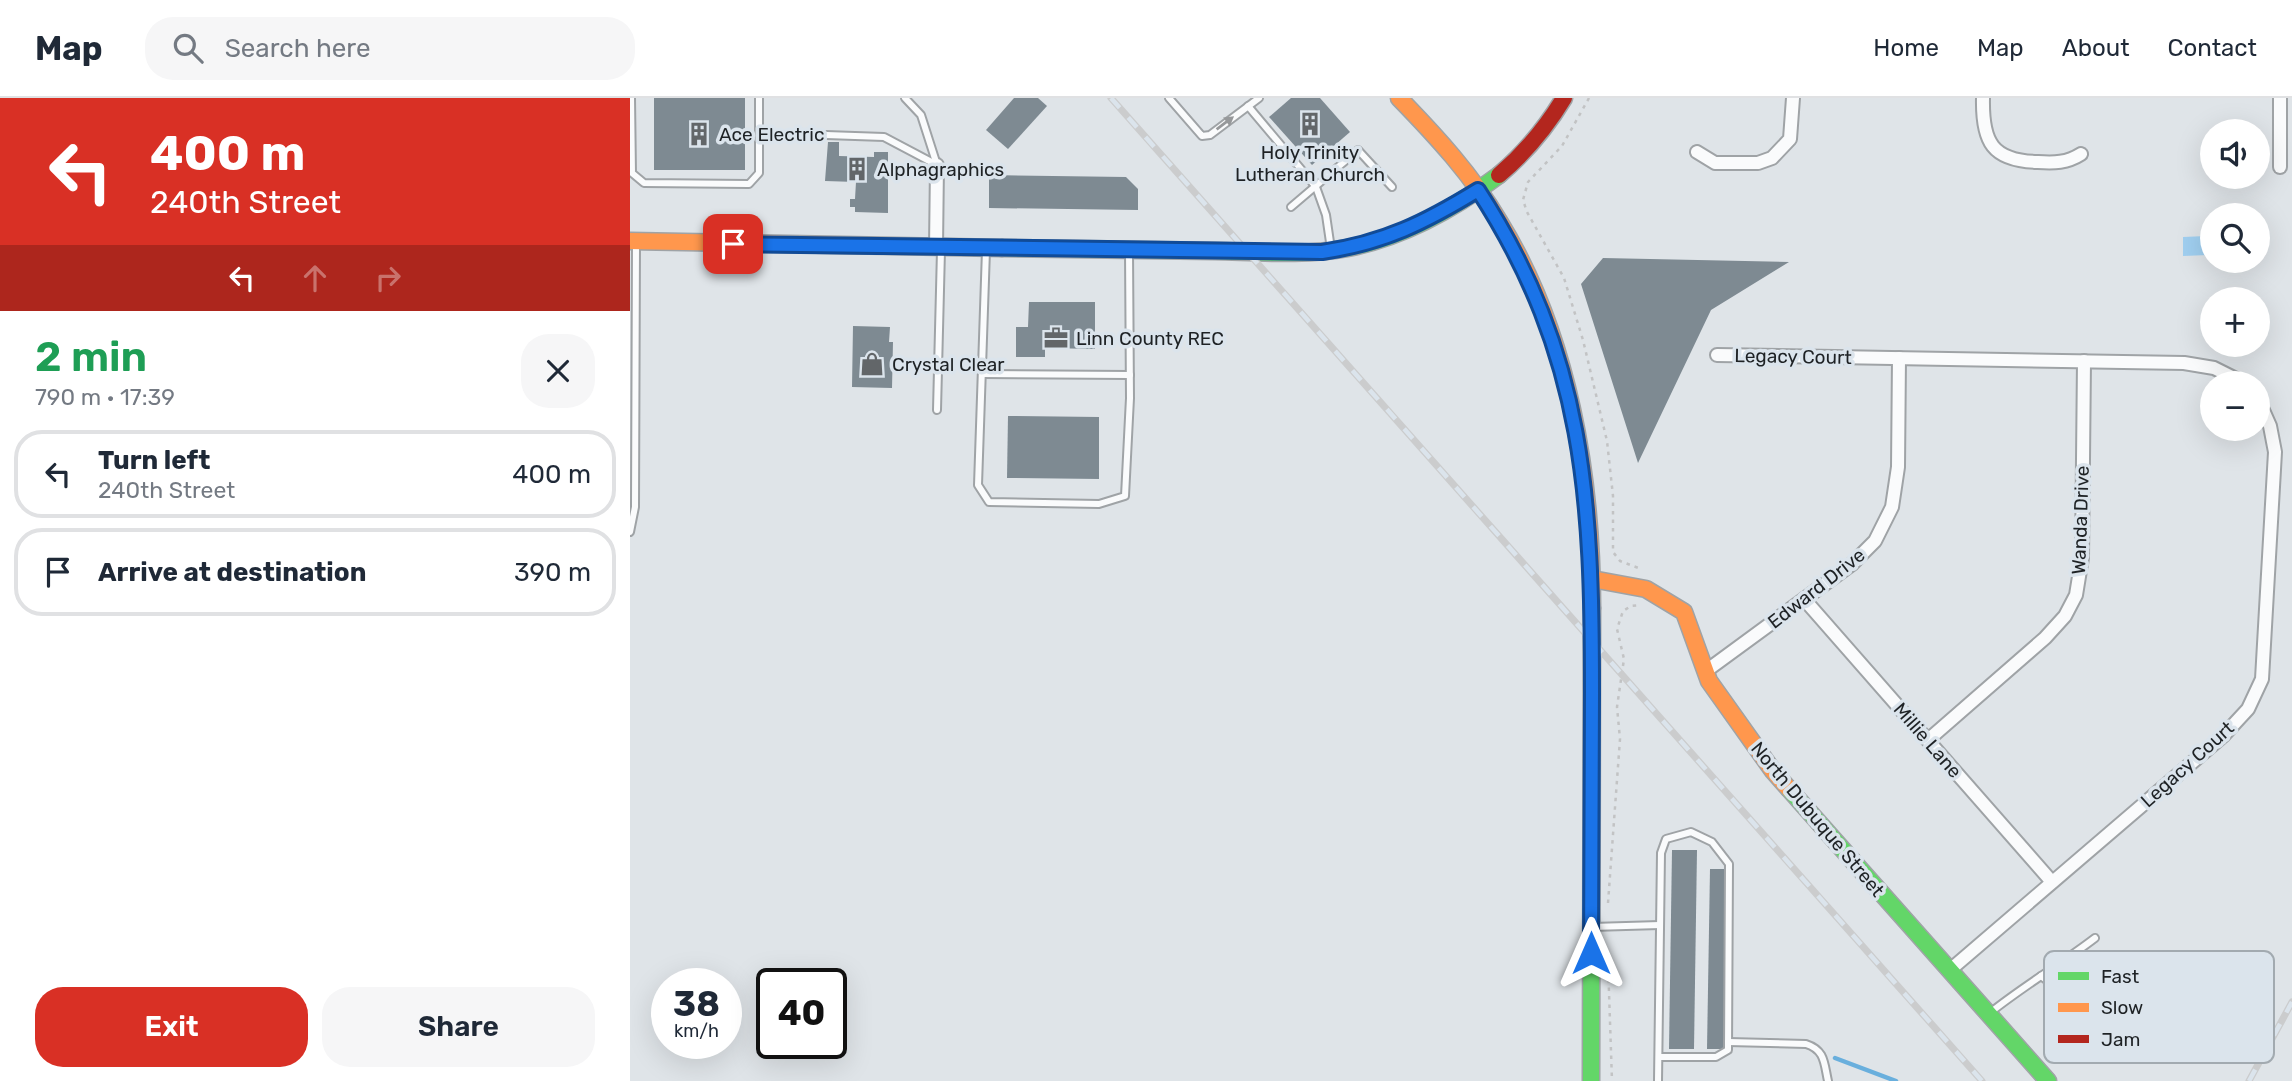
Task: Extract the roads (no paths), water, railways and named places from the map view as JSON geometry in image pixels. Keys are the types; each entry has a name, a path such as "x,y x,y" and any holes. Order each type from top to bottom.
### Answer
{"street":[{"path":"1399,98 1435,135 1478,190 1529,279 1556,348 1575,421 1589,519 1592,579 1600,927 1591,1081"},
{"path":"633,242 939,248 1331,250 1398,234 1433,218 1478,190 1540,136 1564,98"},
{"path":"1696,152 1715,163 1758,163 1772,158 1790,139 1793,98"},
{"path":"1983,98 1985,132 2001,155 2016,161 2047,163 2067,161 2081,154"},
{"path":"2280,98 2280,167"},
{"path":"937,165 939,248"},
{"name":"Legacy Court","path":"1717,355 2185,363 2220,371"},
{"name":"Edward Drive","path":"1706,671 1852,564 1875,541 1892,507 1898,467 1899,358"},
{"name":"Wanda Drive","path":"1928,740 2045,638 2065,616 2076,595 2082,558 2084,361"},
{"name":"Legacy Court","path":"1950,970 2222,736 2248,709 2262,680 2275,452 2270,426"},
{"name":"North Dubuque Street","path":"1592,579 1646,590 1684,612 1709,681 1773,771 2048,1081"},
{"name":"Millie Lane","path":"1804,599 2052,882"}],"lane":[{"path":"631,98 632,173 643,183 749,184 759,173 759,98"},
{"path":"905,98 921,116 937,165"},
{"path":"1170,98 1202,136 1210,135 1259,98"},
{"path":"1248,106 1316,187 1326,215 1331,250"},
{"path":"826,135 884,137 937,165"},
{"path":"1291,207 1359,150 1392,187"},
{"path":"630,532 635,507 633,242"},
{"path":"937,410 939,248"},
{"path":"986,248 978,485 989,502 1099,504 1125,496 1130,375 1129,249"},
{"path":"983,374 1130,375"},
{"path":"1658,1081 1661,853 1666,839 1691,832 1712,842 1730,864 1728,1050 1717,1057 1659,1056"},
{"path":"1600,927 1660,925"},
{"path":"2077,951 2095,938"},
{"path":"1989,1014 2022,987 2044,974"},
{"path":"1728,1042 1806,1044 1822,1054 1828,1081"}],"waterway":[{"path":"1835,1058 1896,1081"}],"railway":[{"path":"1111,98 1982,1081"},
{"path":"2274,1035 2292,1002"},
{"path":"2249,1081 2259,1063"}],"place":[{"name":"Holy Trinity Lutheran Church","path":"1310,124"},
{"name":"Ace Electric","path":"699,134"},
{"name":"Alphagraphics","path":"857,169"},
{"name":"Linn County REC","path":"1056,338"},
{"name":"Crystal Clear","path":"872,364"}]}
